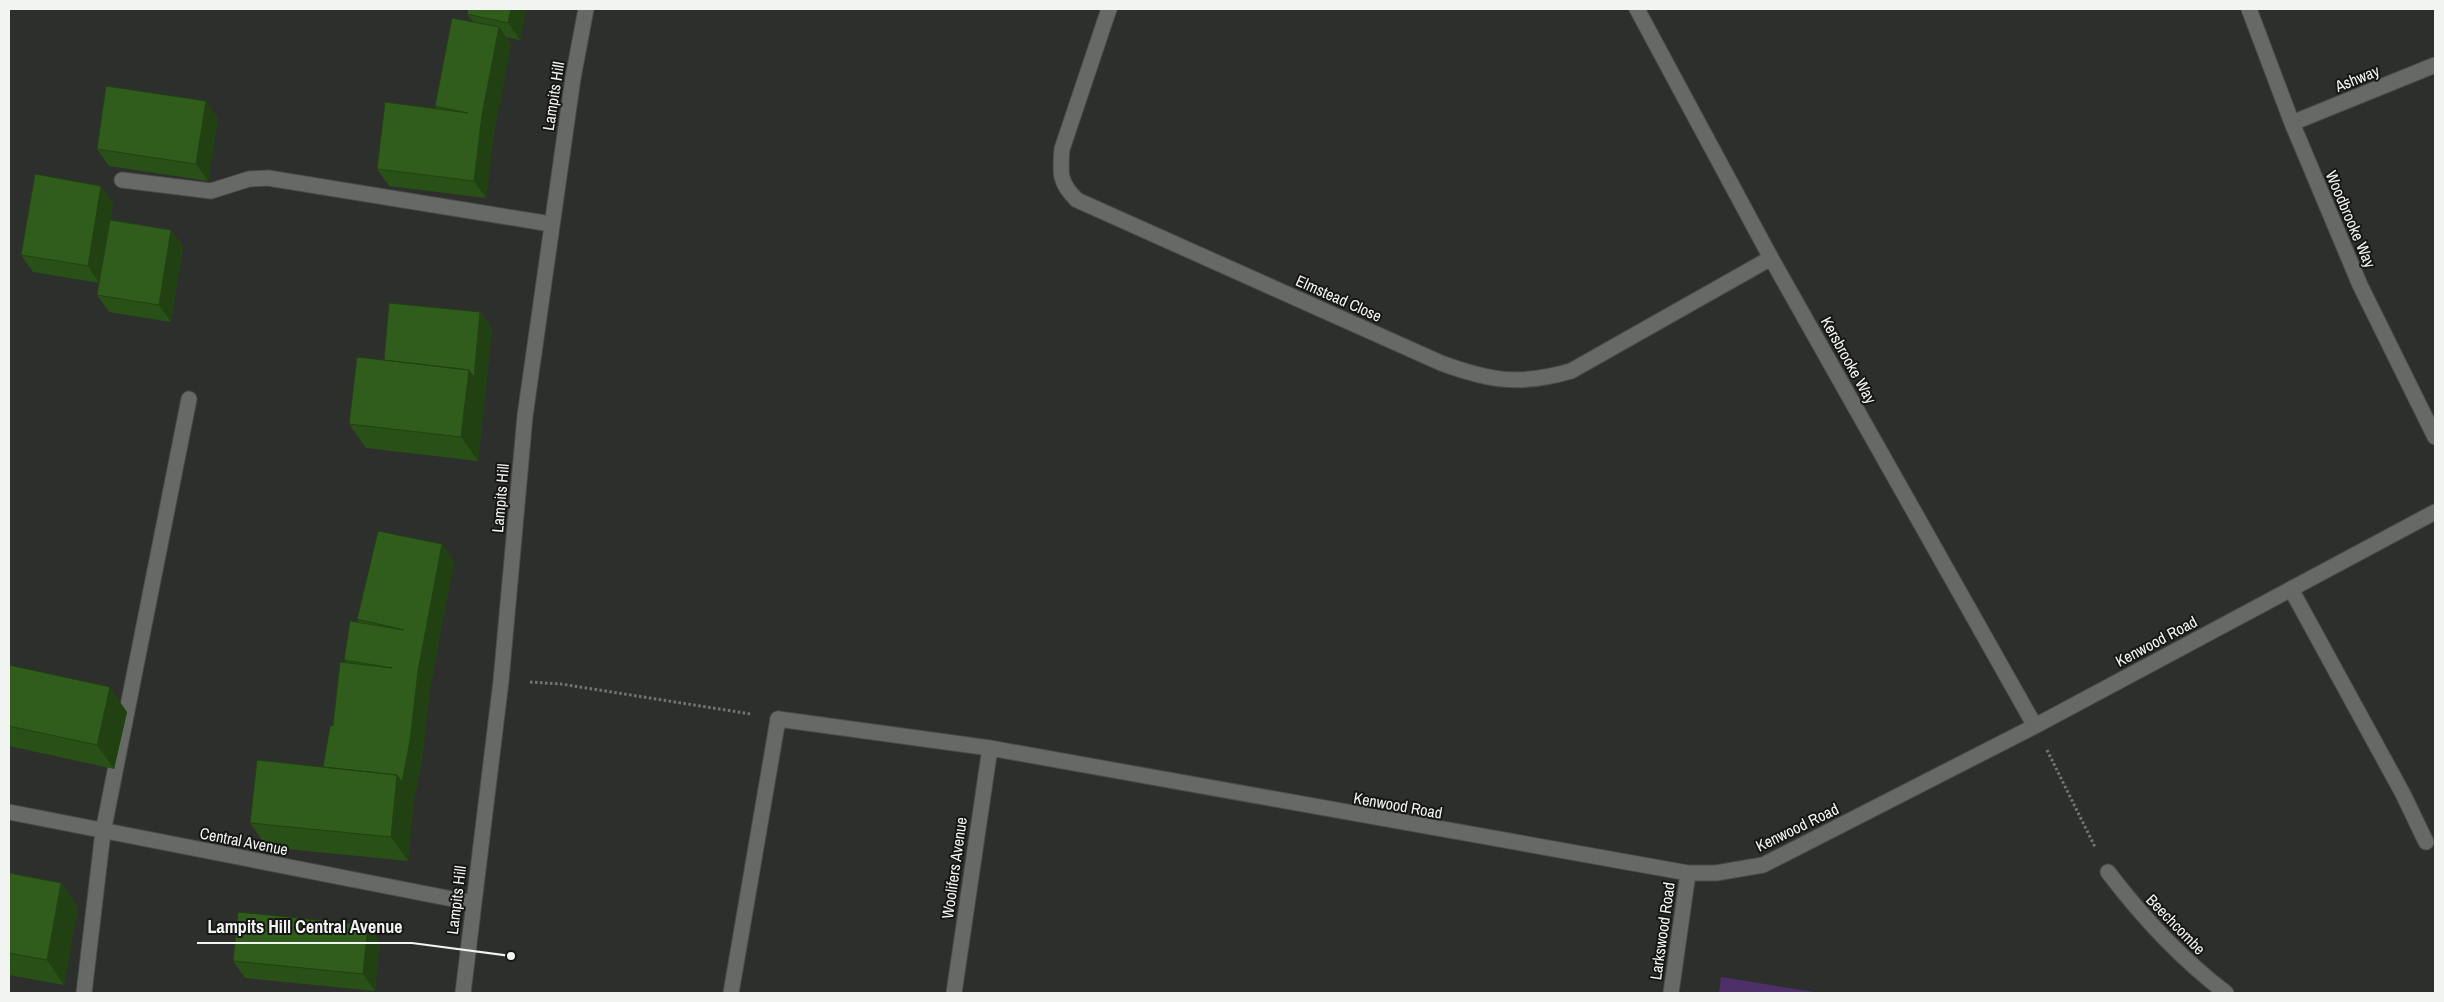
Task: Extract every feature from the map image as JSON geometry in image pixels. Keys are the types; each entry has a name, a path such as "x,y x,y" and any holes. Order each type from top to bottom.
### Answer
{"street":[{"name":"Lampits Hill","path":"463,993 502,681 525,416 573,78 586,9"},
{"name":"Elmstead Close","path":"1110,9 1062,149 1060,172 1066,189 1077,200 1476,376 1513,381 1548,378 1571,371 1771,258"},
{"name":"Kersbrooke Way","path":"1637,9 1771,258 2035,726"},
{"name":"Woodbrooke Way","path":"2249,9 2292,123 2360,285 2435,436"},
{"name":"Ashway","path":"2292,123 2435,65"},
{"path":"122,180 210,191 238,182 268,178 552,224"},
{"path":"84,993 103,832 189,399"},
{"name":"Kenwood Road","path":"778,719 990,748 1688,874 1716,873 1763,865 2035,726 2435,512"},
{"path":"2291,589 2403,794 2426,842"},
{"path":"731,993 778,719"},
{"name":"Woolifers Avenue","path":"954,993 990,748"},
{"name":"Central Avenue","path":"9,812 103,832 473,903"},
{"name":"Beechcombe","path":"2108,872 2139,913 2191,966 2226,993"},
{"name":"Larkswood Road","path":"1671,993 1688,874"}],"path":[{"path":"502,681 561,684 692,703 778,719"},
{"path":"2035,726 2108,872"}],"shaded area":[{"path":"1721,977 1820,993 1719,993"}],"building":[{"path":"468,9 511,9 508,23 467,14"},
{"path":"452,18 499,27 482,115 474,181 377,169 385,102 468,113 435,106"},
{"path":"106,86 206,101 196,164 97,149"},
{"path":"35,174 101,186 88,266 21,255"},
{"path":"110,220 171,230 159,305 97,295"},
{"path":"389,303 480,312 474,377 469,370 384,360"},
{"path":"357,357 469,370 461,437 349,424"},
{"path":"378,531 442,544 418,671 410,741 402,782 397,775 323,767 330,726 333,726 340,662 392,668 344,660 350,621 404,630 357,619"},
{"path":"9,665 110,687 97,745 9,726"},
{"path":"257,760 397,775 391,837 250,823"},
{"path":"9,873 61,883 47,960 9,953"},
{"path":"238,912 368,925 363,974 233,961"}],"place":[{"name":"Lampits Hill Central Avenue","path":"511,956"}]}
